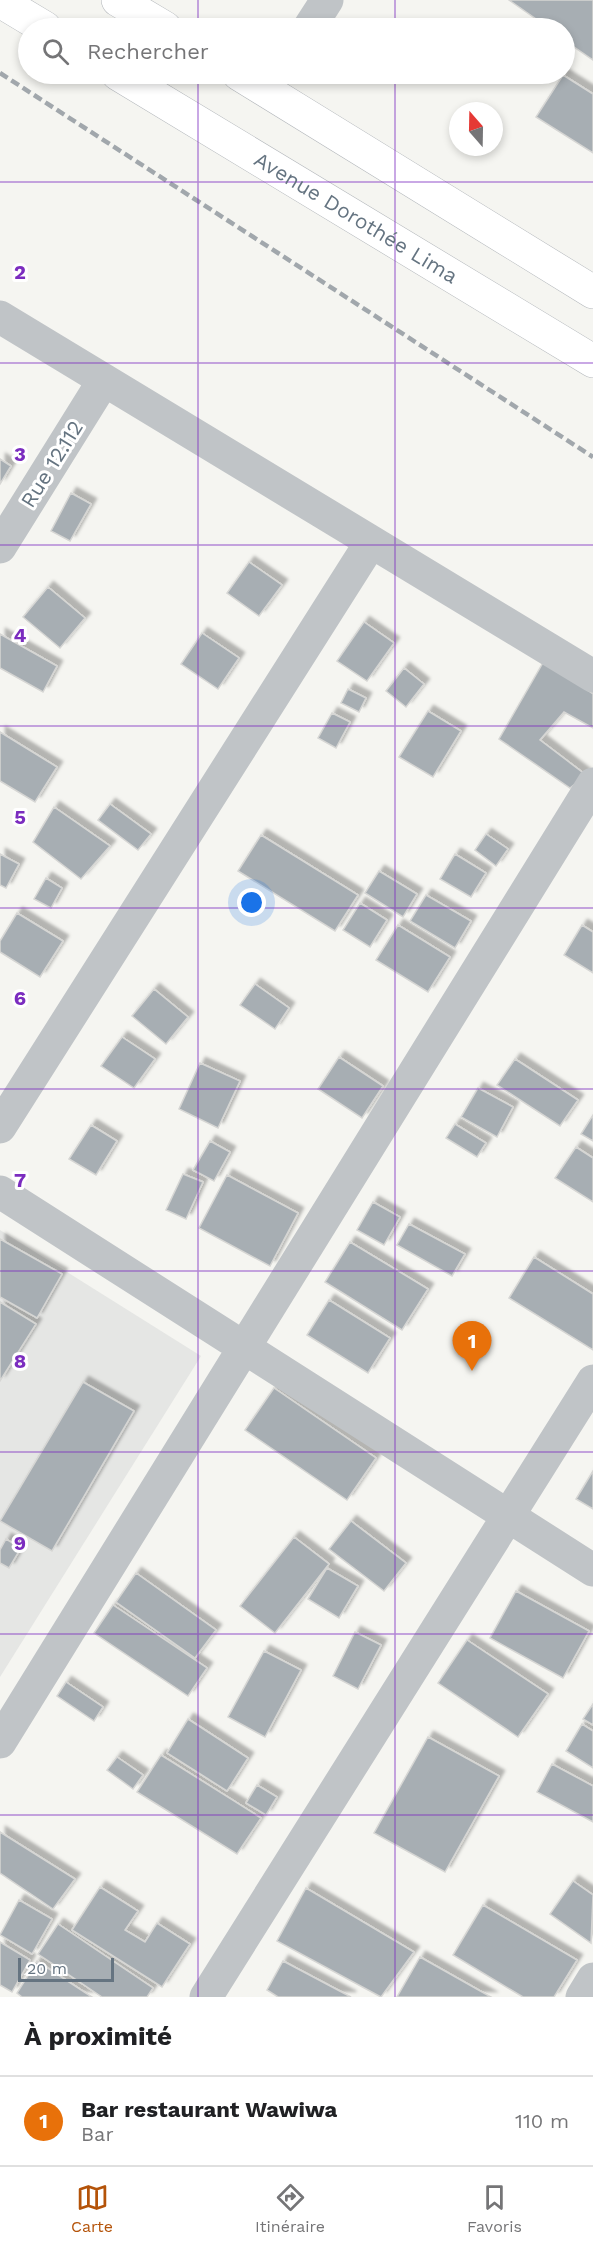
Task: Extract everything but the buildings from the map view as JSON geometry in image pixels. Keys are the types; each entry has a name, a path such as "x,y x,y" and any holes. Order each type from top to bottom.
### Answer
{"main road":[{"path":"0,0 29,18"},
{"path":"118,0 148,18"},
{"name":"Avenue Dorothée Lima","path":"135,84 593,361"},
{"path":"277,84 593,292"}],"street":[{"path":"315,18 327,0"},
{"path":"0,317 593,676"},
{"name":"Rue 12.112","path":"0,547 104,380"},
{"path":"0,1127 371,542"},
{"path":"0,1742 593,784"},
{"path":"0,1192 593,1570"},
{"path":"206,1997 593,1381"},
{"path":"582,1997 593,1979"}],"shaded area":[{"path":"0,1230 201,1356 0,1677"}],"railway":[{"path":"0,73 593,457"}],"place":[{"name":"Bar restaurant Wawiwa","path":"472,1371"}]}
